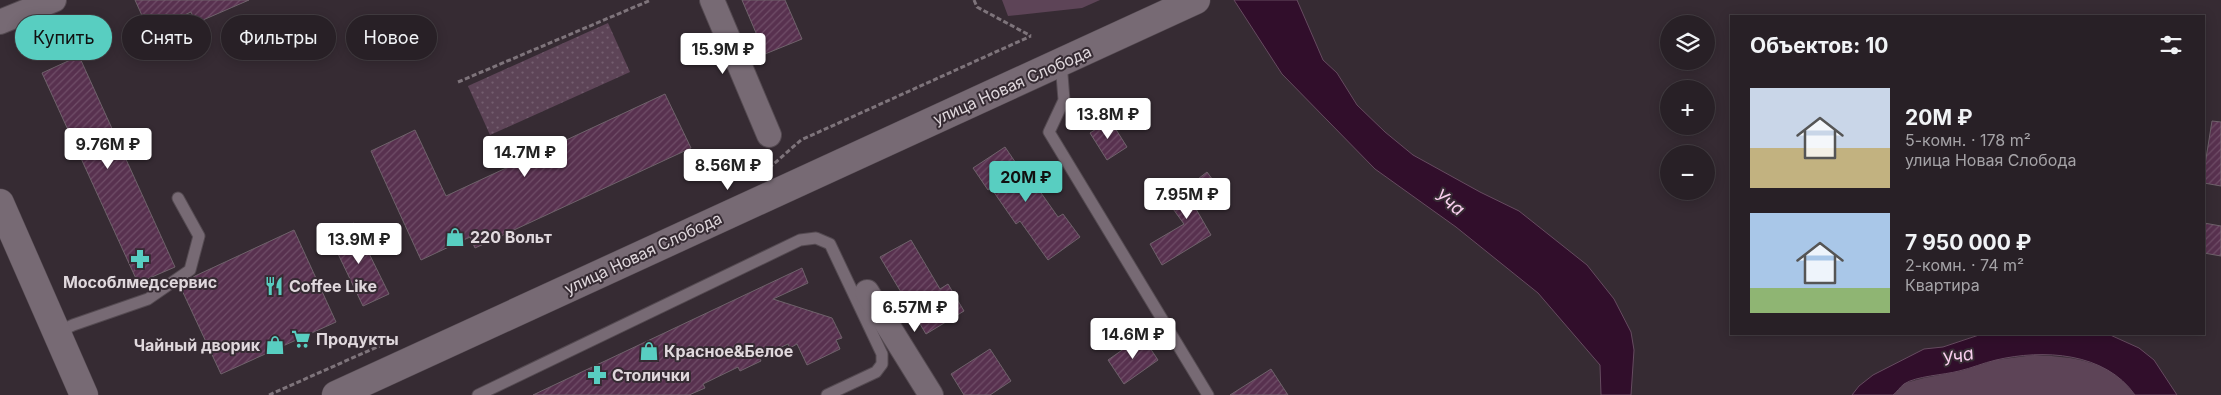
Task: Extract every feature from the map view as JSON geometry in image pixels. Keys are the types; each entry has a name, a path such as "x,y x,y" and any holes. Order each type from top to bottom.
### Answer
{"main road":[{"name":"улица Новая Слобода","path":"336,395 1192,2"},
{"path":"0,203 84,395"}],"street":[{"path":"0,22 54,0"},
{"path":"712,0 769,135"},
{"path":"867,292 932,395"}],"lane":[{"path":"1061,62 1064,100 1049,132 1208,395"},
{"path":"56,333 72,324 148,298 190,270 199,236 178,198"},
{"path":"478,395 800,240 816,238 830,244 882,354 882,364 876,372 827,395"}],"path":[{"path":"458,82 651,0"},
{"path":"770,168 801,140 1031,36 977,7 974,0"}],"shaded area":[{"path":"1002,0 1100,0 1082,8 1008,16"},
{"path":"608,23 630,72 490,135 468,86"},
{"path":"2034,355 2077,359 2103,367 2125,383 2135,395 1893,395 1905,383 1961,371 1996,360"}],"water":[{"name":"Уча","path":"1234,0 1297,0 1323,60 1337,73 1357,105 1385,132 1413,155 1519,211 1587,265 1614,299 1631,332 1634,350 1631,395 1601,395 1600,365 1538,293 1456,227 1375,169 1282,74"},
{"name":"Уча","path":"1979,335 2110,335 2139,348 2154,360 2177,395 2135,395 2122,381 2107,370 2090,362 2072,357 2033,355 1996,360 1959,371 1909,381 1893,395 1852,395 1859,386 1873,375 1924,349 1943,347"}],"building":[{"path":"135,0 249,0 211,16 192,15 191,12 184,15 142,15"},
{"path":"742,0 785,0 802,39 765,54"},
{"path":"70,60 81,60 175,267 138,283 42,73"},
{"path":"665,94 691,148 475,248 470,237 421,260 371,151 415,130 446,196"},
{"path":"1110,120 1127,147 1107,160 1090,133"},
{"path":"2212,121 2221,122 2221,186 2205,183 2205,165"},
{"path":"1005,147 1024,175 1027,173 1058,217 1063,214 1080,237 1048,260 1020,221 1016,224 991,188 988,190 973,168"},
{"path":"1207,172 1221,191 1196,209 1211,235 1162,265 1150,244 1184,224 1168,202"},
{"path":"354,223 389,294 363,306 329,235"},
{"path":"2205,223 2221,226 2221,256 2205,253"},
{"path":"294,230 336,322 221,374 180,286 195,276"},
{"path":"911,240 940,289 948,284 964,311 926,334 880,257"},
{"path":"802,268 808,283 773,299 832,318 842,338 836,340 840,349 807,365 797,344 790,348 788,344 759,357 761,361 740,371 738,367 703,384 705,388 689,395 533,395"},
{"path":"1142,336 1158,360 1124,384 1108,360"},
{"path":"990,349 1011,381 990,395 964,395 951,374"},
{"path":"1271,369 1288,395 1230,395"}],"place":[{"name":"220 Вольт","path":"455,237"},
{"name":"Мособлмедсервис","path":"140,259"},
{"name":"Coffee Like","path":"274,286"},
{"name":"Продукты","path":"301,339"},
{"name":"Чайный дворик","path":"275,345"},
{"name":"Красное&Белое","path":"649,351"},
{"name":"Столички","path":"597,375"}]}
